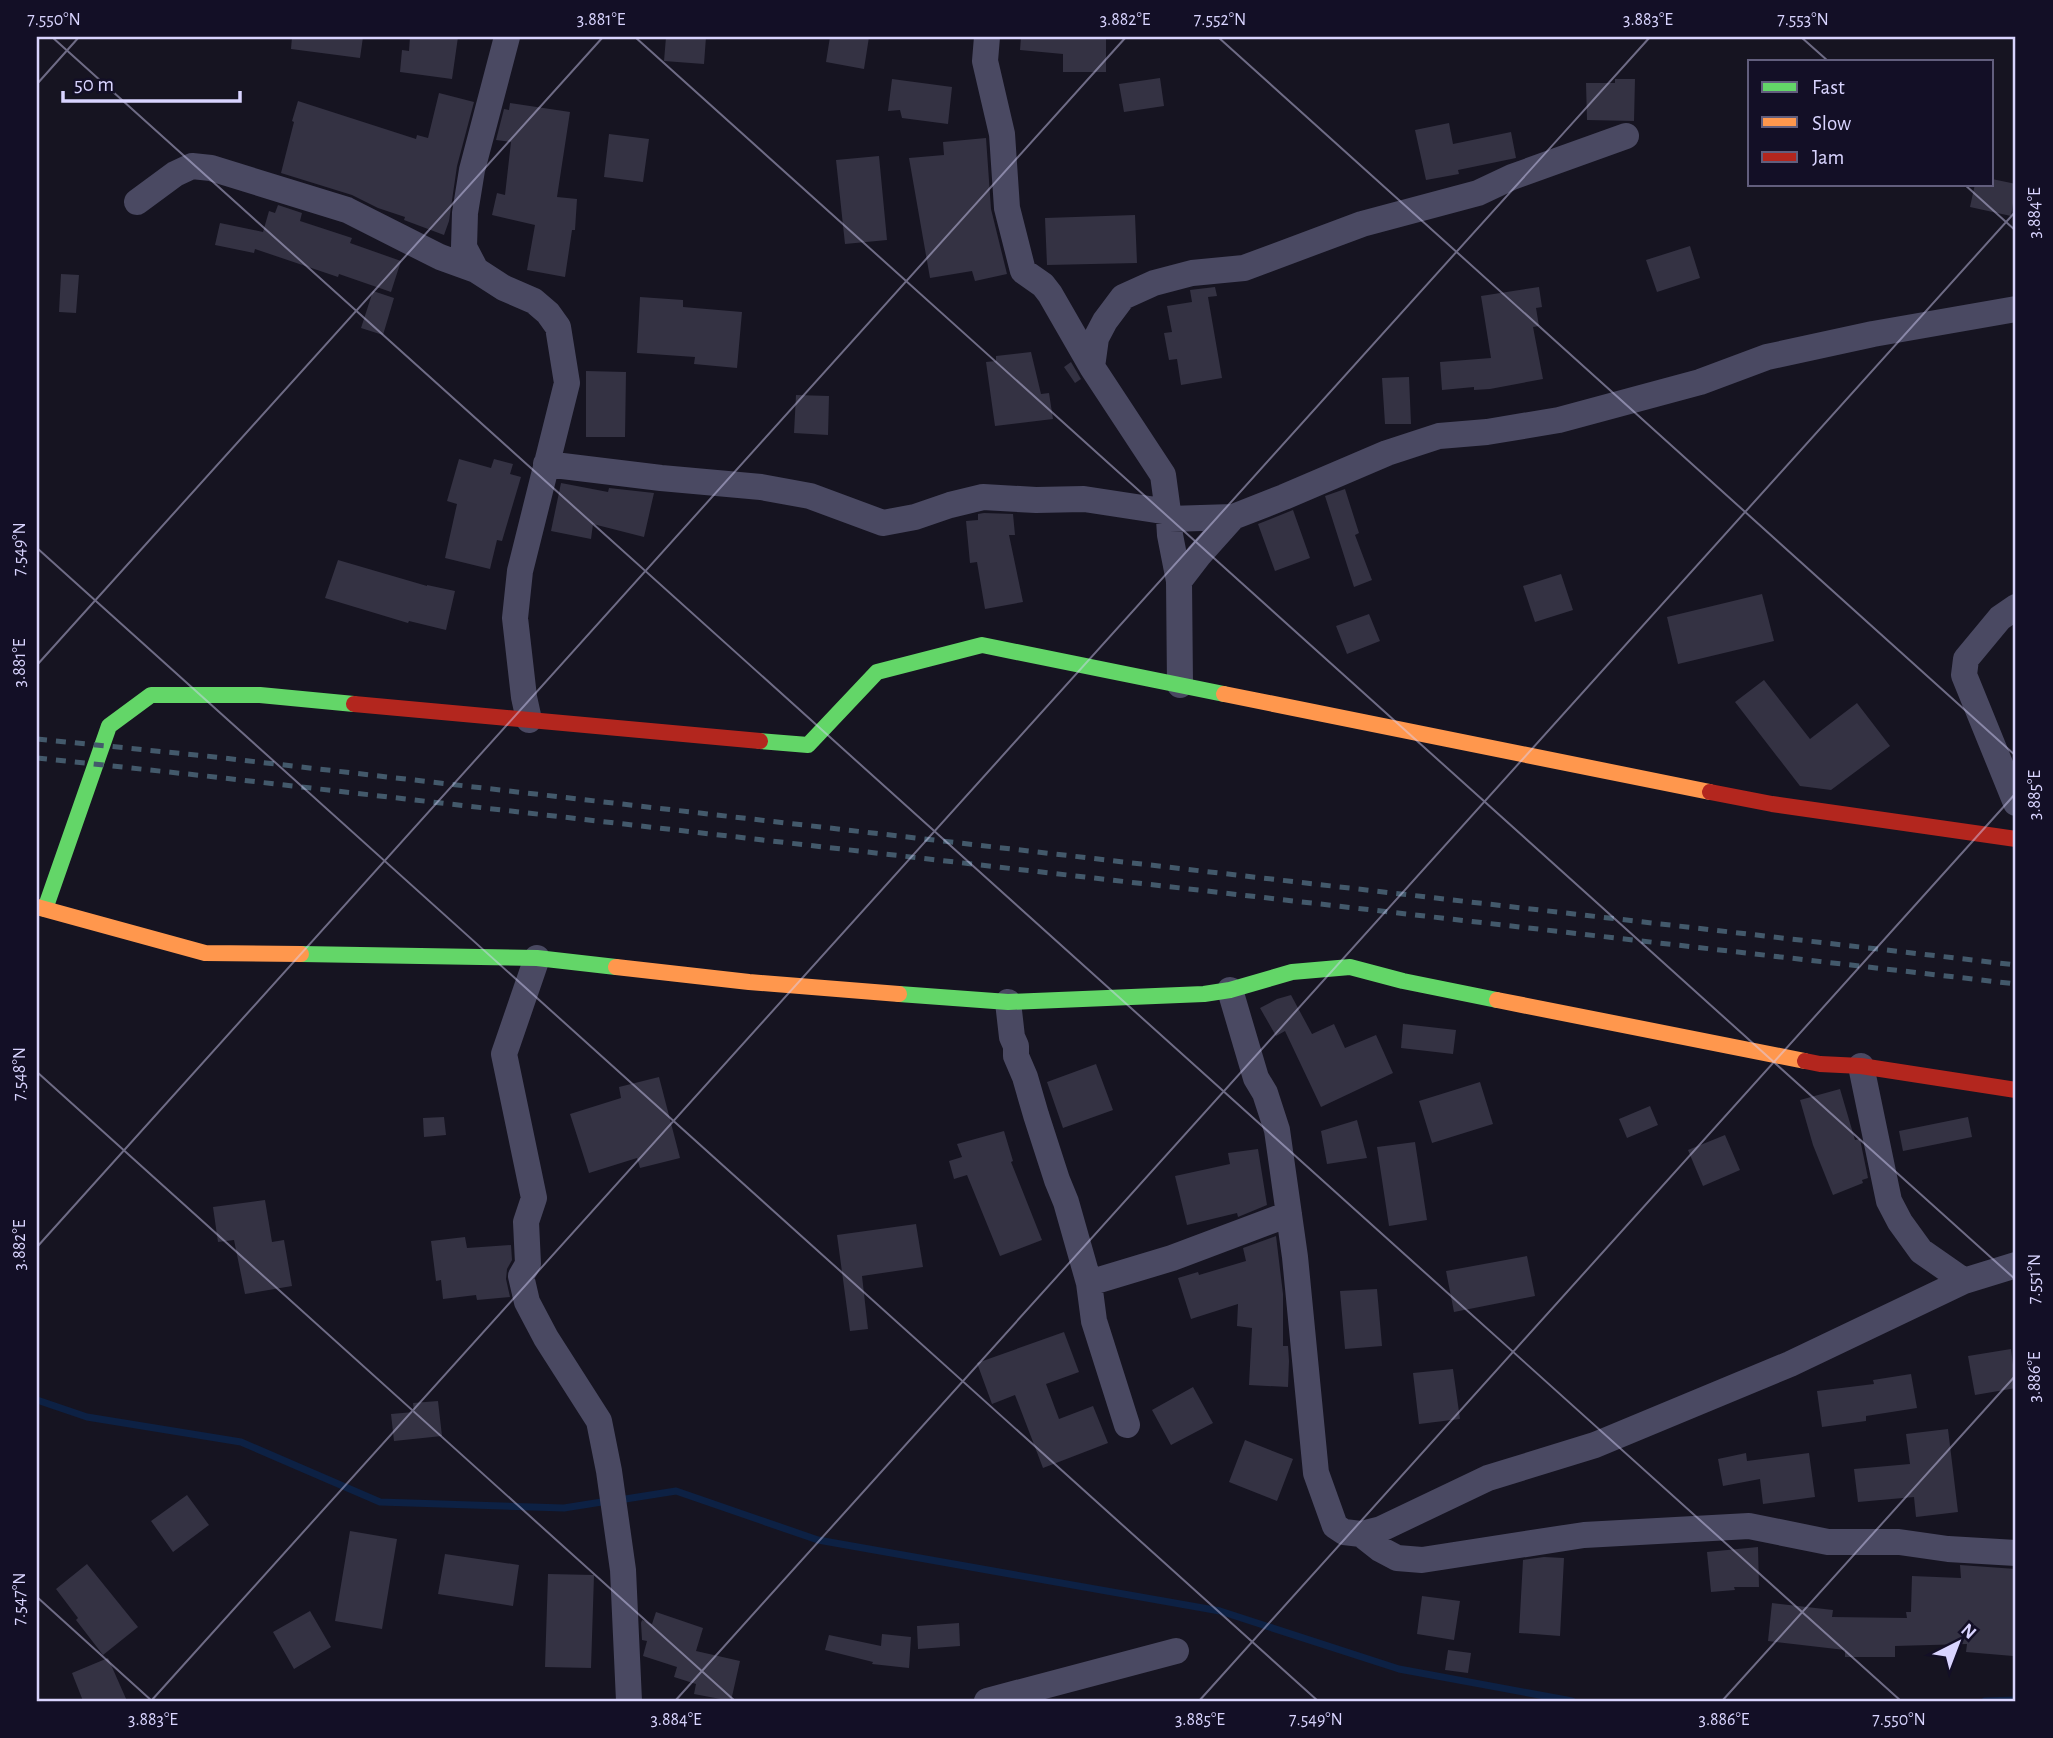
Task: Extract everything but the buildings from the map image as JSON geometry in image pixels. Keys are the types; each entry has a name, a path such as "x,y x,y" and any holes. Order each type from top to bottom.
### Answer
{"street":[{"path":"476,270 464,247 465,213 472,170 507,37"},
{"path":"987,37 985,61 1002,134 1007,208 1023,271 1043,285 1050,294 1092,367 1163,475 1179,581 1180,685"},
{"path":"1092,367 1096,338 1104,321 1124,298 1154,283 1192,273 1244,268 1362,224 1478,193 1512,177 1626,136"},
{"path":"137,202 174,174 192,166 211,168 347,210 440,257 476,270 504,288 534,301 548,313 558,327 567,383 520,571 515,618 529,720"},
{"path":"546,464 761,487 810,496 883,523 915,517 983,497 1084,499 1169,516 1233,517 1387,453 1439,436 1487,432 1559,420 1700,382 1767,357 1873,334 2016,309"},
{"path":"1179,581 1233,517"},
{"path":"2016,607 2000,618 1966,659 1964,675 2016,803"},
{"path":"2016,839 1772,803 982,645 877,672 808,745 260,695 151,695 108,726 41,908 205,953 537,958 749,982 1008,1002 1204,994 1230,990 1292,972 1350,967 1417,984 1820,1064 1861,1066 2016,1090"},
{"path":"537,958 504,1055 534,1198 526,1222 528,1264 521,1276 527,1301 546,1338 598,1421 609,1471 623,1570 629,1701"},
{"path":"1230,990 1256,1078 1265,1093 1276,1130 1295,1257 1316,1473 1335,1526 1344,1532 1361,1534 1381,1529 1488,1478 1595,1445 1790,1364 1965,1281 2016,1265"},
{"path":"1008,1002 1016,1055 1057,1180 1063,1190 1088,1283 1094,1321 1127,1425"},
{"path":"1861,1066 1889,1201 1921,1251 1965,1281"},
{"path":"1088,1283 1172,1258 1289,1214"},
{"path":"1361,1534 1397,1558 1422,1560 1584,1535 1749,1526 1828,1542 1899,1542 1948,1549 2016,1553"},
{"path":"987,1701 1176,1651"}],"waterway":[{"path":"37,1400 87,1417 241,1442 380,1502 564,1508 608,1501"},
{"path":"619,1500 676,1491 818,1540 1220,1611 1399,1669 1572,1701"},
{"path":"1985,1701 2016,1700"}],"railway":[{"path":"37,739 206,756 2016,965"},
{"path":"37,758 2016,984"}],"traffic: fast":[{"path":"760,741 808,745 877,672 982,645 1224,694"},
{"path":"45,909 109,726 151,695 260,695 354,704"},
{"path":"301,954 537,958 616,967"},
{"path":"899,994 1008,1002 1204,994 1230,990 1292,972 1350,967 1497,1000"}],"traffic: slow":[{"path":"1224,694 1710,792"},
{"path":"37,907 205,953 301,954"},
{"path":"616,967 749,982 899,994"},
{"path":"1497,1000 1805,1061"}],"traffic: jam":[{"path":"354,704 760,741"},
{"path":"1710,792 1772,804 2016,839"},
{"path":"1805,1061 1861,1066 2016,1090"}]}
